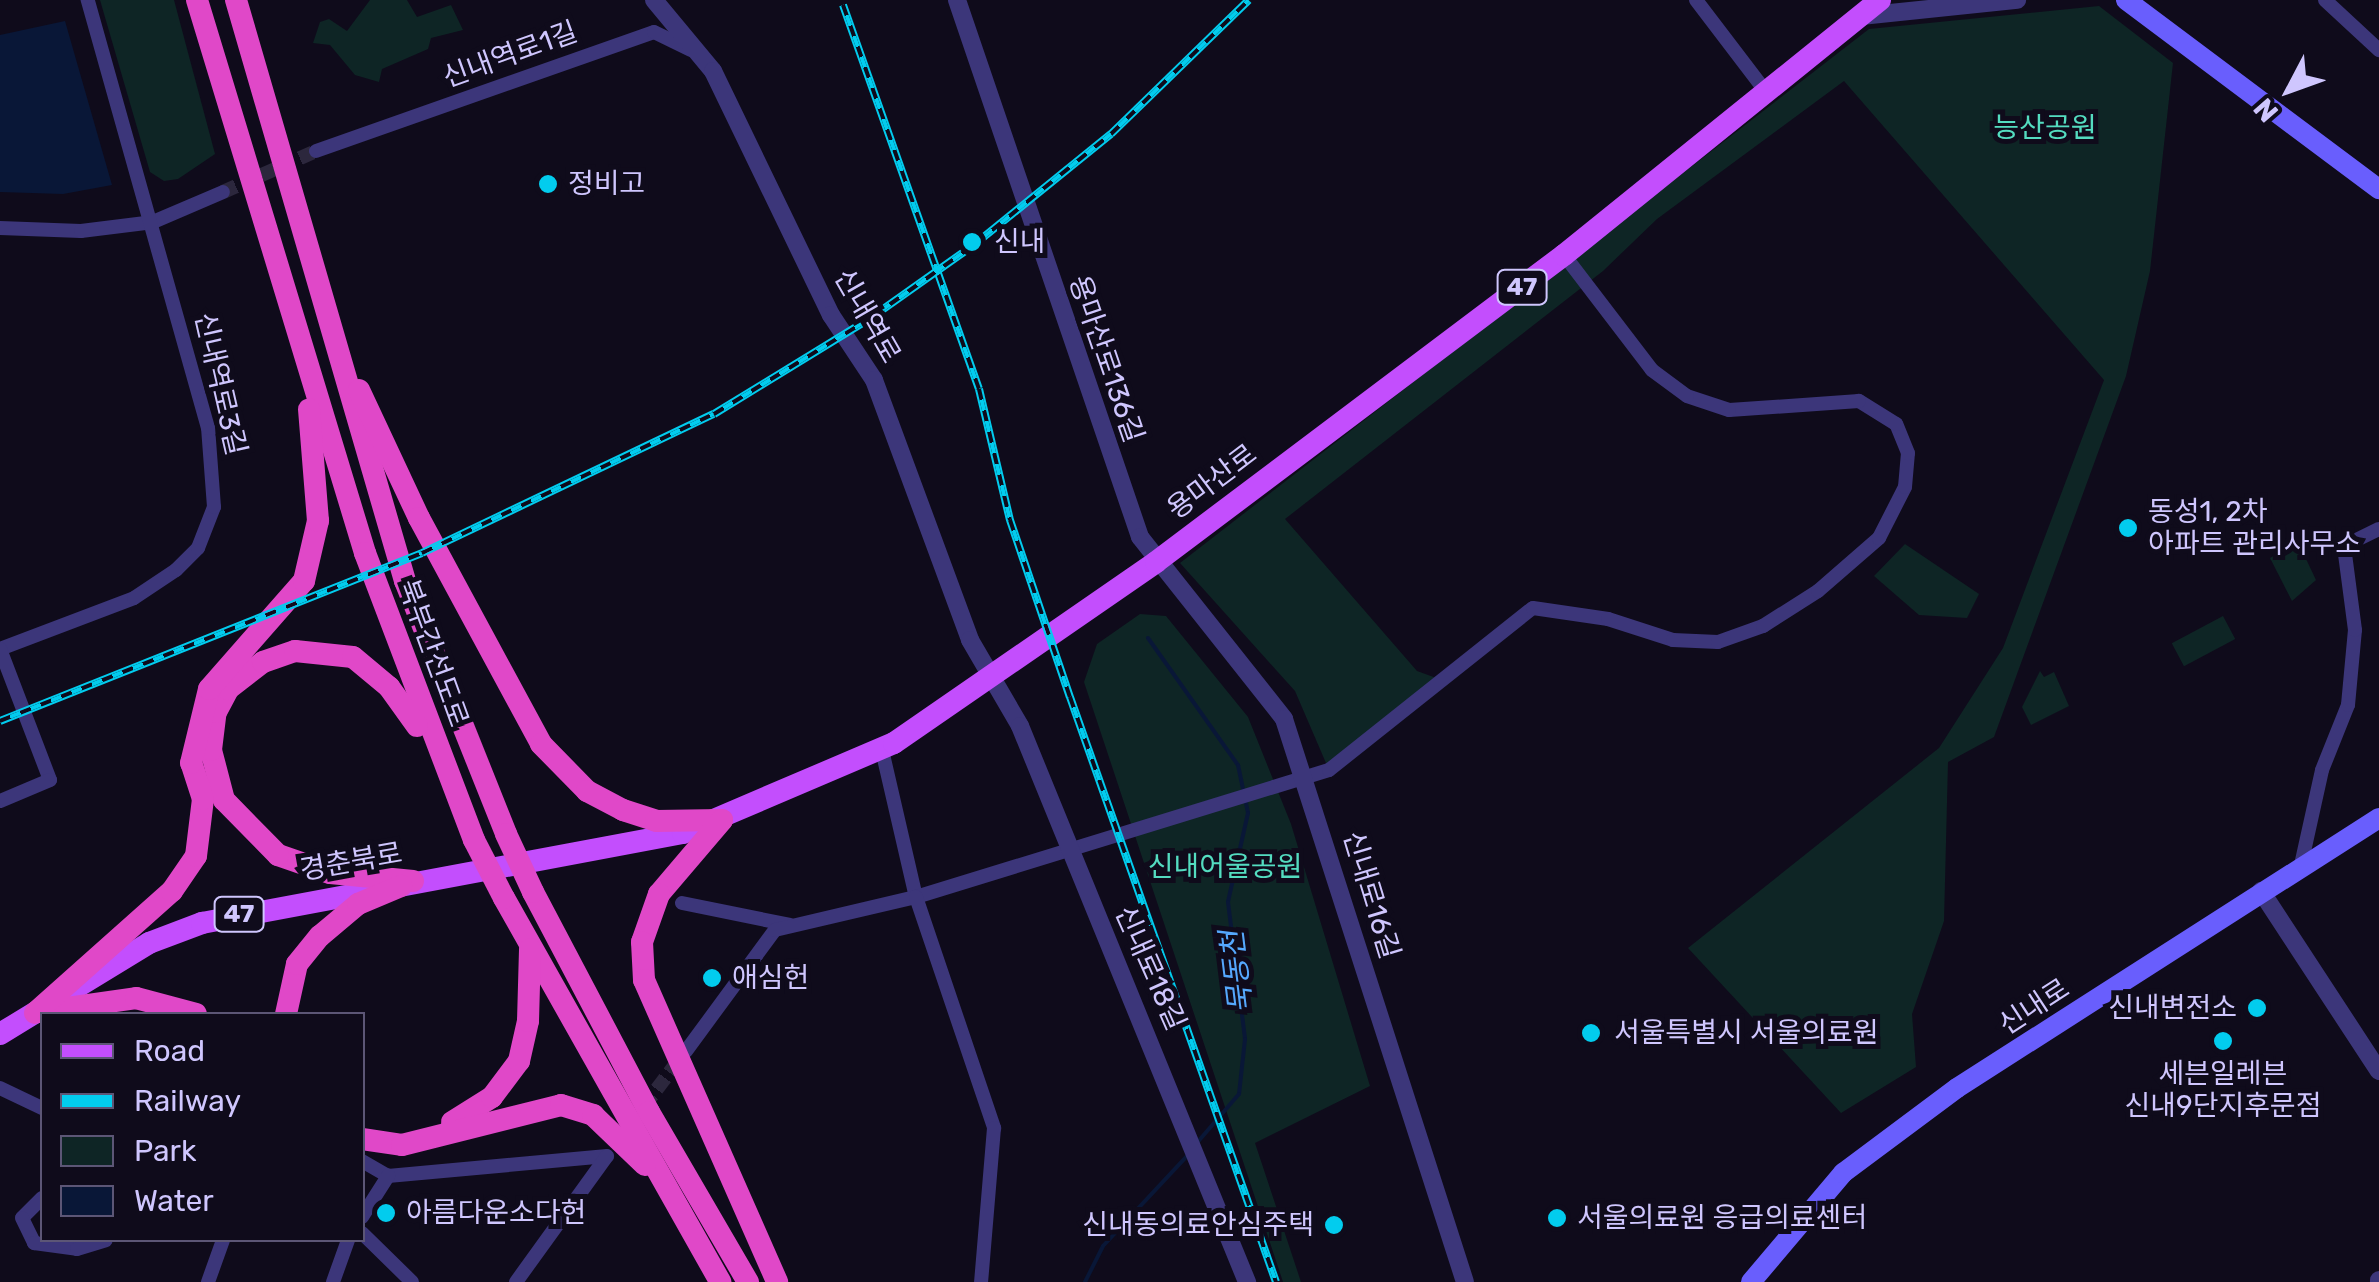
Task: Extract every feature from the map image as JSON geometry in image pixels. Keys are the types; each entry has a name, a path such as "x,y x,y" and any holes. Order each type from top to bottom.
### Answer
{"highway":[{"name":"북부간선도로","path":"197,0 365,553 442,762 474,840 530,949 720,1282"},
{"name":"북부간선도로","path":"236,0 405,582 533,892 630,1079 748,1282"},
{"path":"327,322 419,518 541,744 586,791 623,810 656,821 722,820"},
{"path":"35,1013 172,891 196,856 203,799 191,763 209,689 304,581 318,521 299,341"},
{"path":"413,881 330,872 278,855 255,839 224,800 213,772 216,712 238,678 276,655 337,652 354,657 389,687 442,762"},
{"path":"722,820 659,894 642,942 644,980 777,1282"},
{"path":"286,1012 297,964 320,936 358,904 413,881"},
{"path":"365,1127 394,1132 445,1125 492,1097 526,1041 530,949"},
{"path":"42,1012 136,998 188,1012"},
{"path":"35,1013 40,1012"},
{"path":"365,1139 418,1142 532,1107 561,1104 594,1115 664,1184"}],"main road":[{"name":"용마산로","path":"503,865 678,834 722,820 882,750 994,680 1564,256 1880,0"},
{"path":"2126,0 2379,189"},
{"name":"신내로","path":"1751,1282 1843,1172 1957,1088 2379,818"},
{"name":"경춘북로","path":"0,1034 148,943 202,923 503,865"}],"street":[{"name":"신내역로","path":"654,0 713,70 830,315 874,380 970,640 994,680"},
{"name":"용마산로136길","path":"957,0 1127,504 1156,562"},
{"path":"1696,0 1766,92"},
{"path":"1861,16 2017,0"},
{"path":"2325,0 2379,50"},
{"name":"신내역로3길","path":"0,801 50,780 0,649 134,598 176,570 198,548 214,507 208,428 90,7"},
{"path":"2366,34 2379,21"},
{"name":"신내역로1길","path":"316,151 654,32 686,45 713,70"},
{"path":"0,228 80,232 153,222 223,192"},
{"path":"686,1051 775,930 831,922 1070,854 1328,770 1532,608 1608,619 1702,644 1762,626 1818,592 1879,538 1905,487 1905,440 1881,412 1858,401 1730,410 1687,396 1652,370 1564,256"},
{"path":"2301,865 2322,770 2348,705 2355,630 2344,546 2379,529"},
{"name":"신내로16길","path":"1156,562 1276,705 1306,777 1465,1282"},
{"name":"신내로18길","path":"994,680 1020,726 1070,854 1188,1125 1246,1282"},
{"path":"882,750 916,897 994,1128 980,1282"},
{"path":"2261,891 2379,1071"},
{"path":"682,903 791,925"},
{"path":"0,1088 40,1107"},
{"path":"365,1163 388,1176 607,1156 516,1282"},
{"path":"365,1212 388,1176"},
{"path":"40,1200 22,1218 34,1243 77,1248 99,1242"},
{"path":"365,1236 412,1282"},
{"path":"208,1282 221,1242"},
{"path":"333,1282 347,1242"}],"green space":[{"path":"100,0 174,0 215,154 178,179 164,181 150,172"},
{"path":"370,0 407,0 417,17 451,5 463,30 431,38 428,49 382,69 379,82 355,75 330,45 313,43 320,22 329,19 347,31"},
{"name":"능산공원","path":"2099,6 2173,63 2150,271 2126,376 1994,737 1948,762 1944,921 1912,1014 1916,1067 1841,1113 1688,948 1939,748 2003,648 2104,380 1844,81 1657,219 1603,271 1285,519 1417,671 1439,679 1329,770 1295,691 1180,563 1869,29"},
{"path":"2298,542 2316,580 2292,601 2270,558"},
{"path":"1905,544 1979,594 1967,618 1919,615 1874,576"},
{"name":"신내어울공원","path":"1140,614 1166,616 1248,717 1291,824 1370,1086 1255,1143 1301,1282 1283,1282 1084,682 1097,644"},
{"path":"2223,616 2235,639 2184,666 2172,643"},
{"path":"2040,671 2044,677 2054,672 2069,706 2031,725 2022,707"}],"water":[{"path":"65,21 112,185 63,194 0,192 0,35"}],"waterway":[{"name":"묵동천","path":"1148,638 1238,765 1248,813 1228,902 1245,1039 1239,1094 1196,1144"},
{"name":"묵동천","path":"1085,1282 1103,1246 1187,1156"}],"tunnel":[{"path":"223,192 316,151"},
{"path":"644,1106 682,1056"}],"railway":[{"path":"0,721 422,553 714,414 872,317 975,244 1111,134 1249,0"},
{"path":"843,5 979,389 1010,520 1070,697 1276,1282"}],"place":[{"name":"정비고","path":"548,184"},
{"name":"신내","path":"972,242"},
{"name":"동성1, 2차 아파트 관리사무소","path":"2128,528"},
{"name":"애심헌","path":"712,978"},
{"name":"신내변전소","path":"2257,1008"},
{"name":"서울특별시 서울의료원","path":"1591,1033"},
{"name":"세븐일레븐 신내9단지후문점","path":"2223,1041"},
{"name":"아름다운소다헌","path":"386,1213"},
{"name":"서울의료원 응급의료센터","path":"1557,1218"},
{"name":"신내동의료안심주택","path":"1334,1225"}]}
